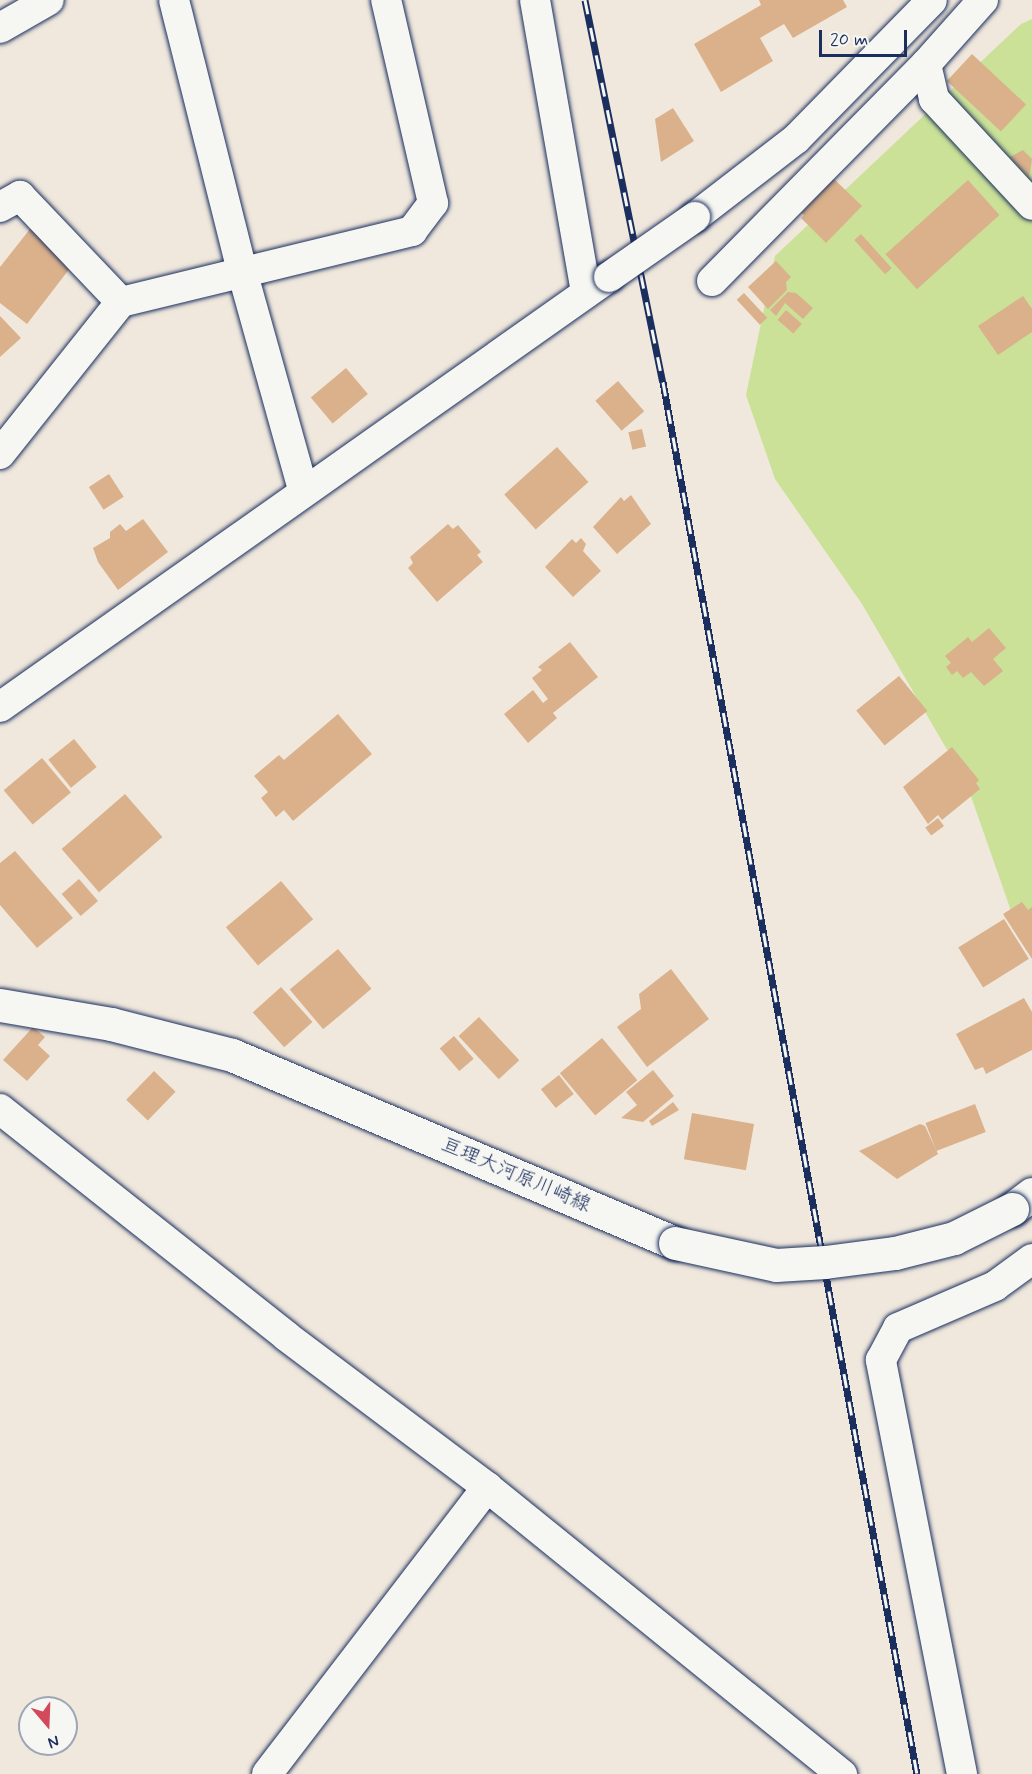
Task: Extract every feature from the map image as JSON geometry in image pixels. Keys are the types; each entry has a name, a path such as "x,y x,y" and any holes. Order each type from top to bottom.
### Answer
{"main road":[{"name":"亘理大河原川崎線","path":"0,1005 111,1024 232,1055 675,1243 776,1265 825,1262 895,1253 954,1238 1022,1201"}],"street":[{"path":"0,28 49,0"},
{"path":"174,0 242,271 303,490"},
{"path":"0,453 121,302 412,231 433,203 386,0"},
{"path":"535,0 598,285"},
{"path":"0,707 303,490 694,217 796,139 932,0"},
{"path":"712,280 926,64 983,0"},
{"path":"926,64 934,99 1032,205"},
{"path":"0,207 20,196 121,302"},
{"path":"0,1109 286,1336 487,1487 842,1774"},
{"path":"962,1774 881,1360 898,1328 995,1286 1032,1259"},
{"path":"267,1774 487,1487"}],"green space":[{"path":"1032,19 1032,922 1017,928 966,782 862,604 775,479 746,395 775,256 1021,24"}],"building":[{"path":"759,0 843,0 847,7 793,38 784,24 760,38 773,61 721,92 694,44 761,5"},
{"path":"972,54 1026,104 1001,132 947,81"},
{"path":"673,108 694,141 661,162 655,119"},
{"path":"1023,150 1032,159 1029,177 1010,157"},
{"path":"834,179 862,206 826,243 801,218 804,215 801,213"},
{"path":"968,180 999,215 917,289 886,254"},
{"path":"30,229 74,263 27,324 0,303 0,267"},
{"path":"861,234 892,268 885,274 854,240"},
{"path":"776,261 791,277 786,282 787,290 768,309 748,287"},
{"path":"788,292 796,293 813,308 803,319 785,303 776,316 770,310"},
{"path":"744,293 767,318 760,325 737,300"},
{"path":"1023,296 1032,309 1032,332 998,355 978,326"},
{"path":"786,310 802,324 793,334 777,320"},
{"path":"0,316 21,338 0,357"},
{"path":"346,368 368,394 333,424 311,398"},
{"path":"618,381 644,411 622,431 595,401"},
{"path":"642,429 646,447 632,450 628,432"},
{"path":"557,447 588,482 536,529 504,495"},
{"path":"109,474 124,497 104,510 89,487"},
{"path":"631,495 651,524 617,554 593,527 621,497 624,501"},
{"path":"143,519 168,552 118,590 98,562 93,548 110,538 110,532 120,524 126,531"},
{"path":"448,524 453,529 458,525 481,552 477,555 483,562 437,602 408,568 413,563 410,557"},
{"path":"581,538 586,544 583,551 601,571 573,597 545,567 572,539 576,543"},
{"path":"989,628 1006,648 993,659 1003,671 984,686 971,672 963,678 957,671 952,675 946,667 951,663 945,656 968,637 972,642"},
{"path":"570,642 598,677 553,713 557,718 528,743 504,714 533,690 543,703 548,699 532,678 542,670 538,667"},
{"path":"899,676 927,711 885,746 856,711"},
{"path":"338,714 372,754 293,821 284,810 276,817 261,798 268,792 254,776 279,755 284,760"},
{"path":"74,739 97,767 71,788 48,760"},
{"path":"952,747 979,780 976,783 980,789 942,820 938,815 928,824 903,787"},
{"path":"42,758 71,792 33,825 4,790"},
{"path":"125,794 162,837 99,892 62,849"},
{"path":"938,818 944,826 931,836 925,828"},
{"path":"15,851 73,918 37,948 0,905 0,863"},
{"path":"79,879 98,901 81,916 62,894"},
{"path":"281,881 313,919 258,966 226,927"},
{"path":"1022,902 1028,910 1032,907 1032,959 1003,914"},
{"path":"1004,919 1029,959 983,987 958,948"},
{"path":"338,949 371,989 323,1029 290,989"},
{"path":"671,969 709,1019 647,1067 617,1027 641,1009 639,994"},
{"path":"281,987 312,1022 284,1047 253,1012"},
{"path":"1024,998 1032,1012 1032,1050 986,1074 983,1067 975,1070 956,1034"},
{"path":"479,1017 519,1060 499,1079 459,1036"},
{"path":"33,1027 45,1037 38,1045 50,1056 27,1081 3,1060"},
{"path":"454,1036 474,1059 459,1071 440,1048"},
{"path":"602,1038 637,1080 595,1115 560,1073"},
{"path":"653,1070 674,1096 643,1122 621,1118 637,1105 626,1092"},
{"path":"154,1071 176,1092 148,1121 126,1100"},
{"path":"559,1075 574,1094 556,1108 541,1089"},
{"path":"673,1102 679,1110 652,1126 649,1121"},
{"path":"975,1104 986,1132 936,1151 926,1123"},
{"path":"692,1113 754,1124 746,1170 684,1159"},
{"path":"920,1124 925,1126 938,1154 897,1179 859,1151"}],"railway":[{"path":"585,0 663,382 917,1774"}]}
